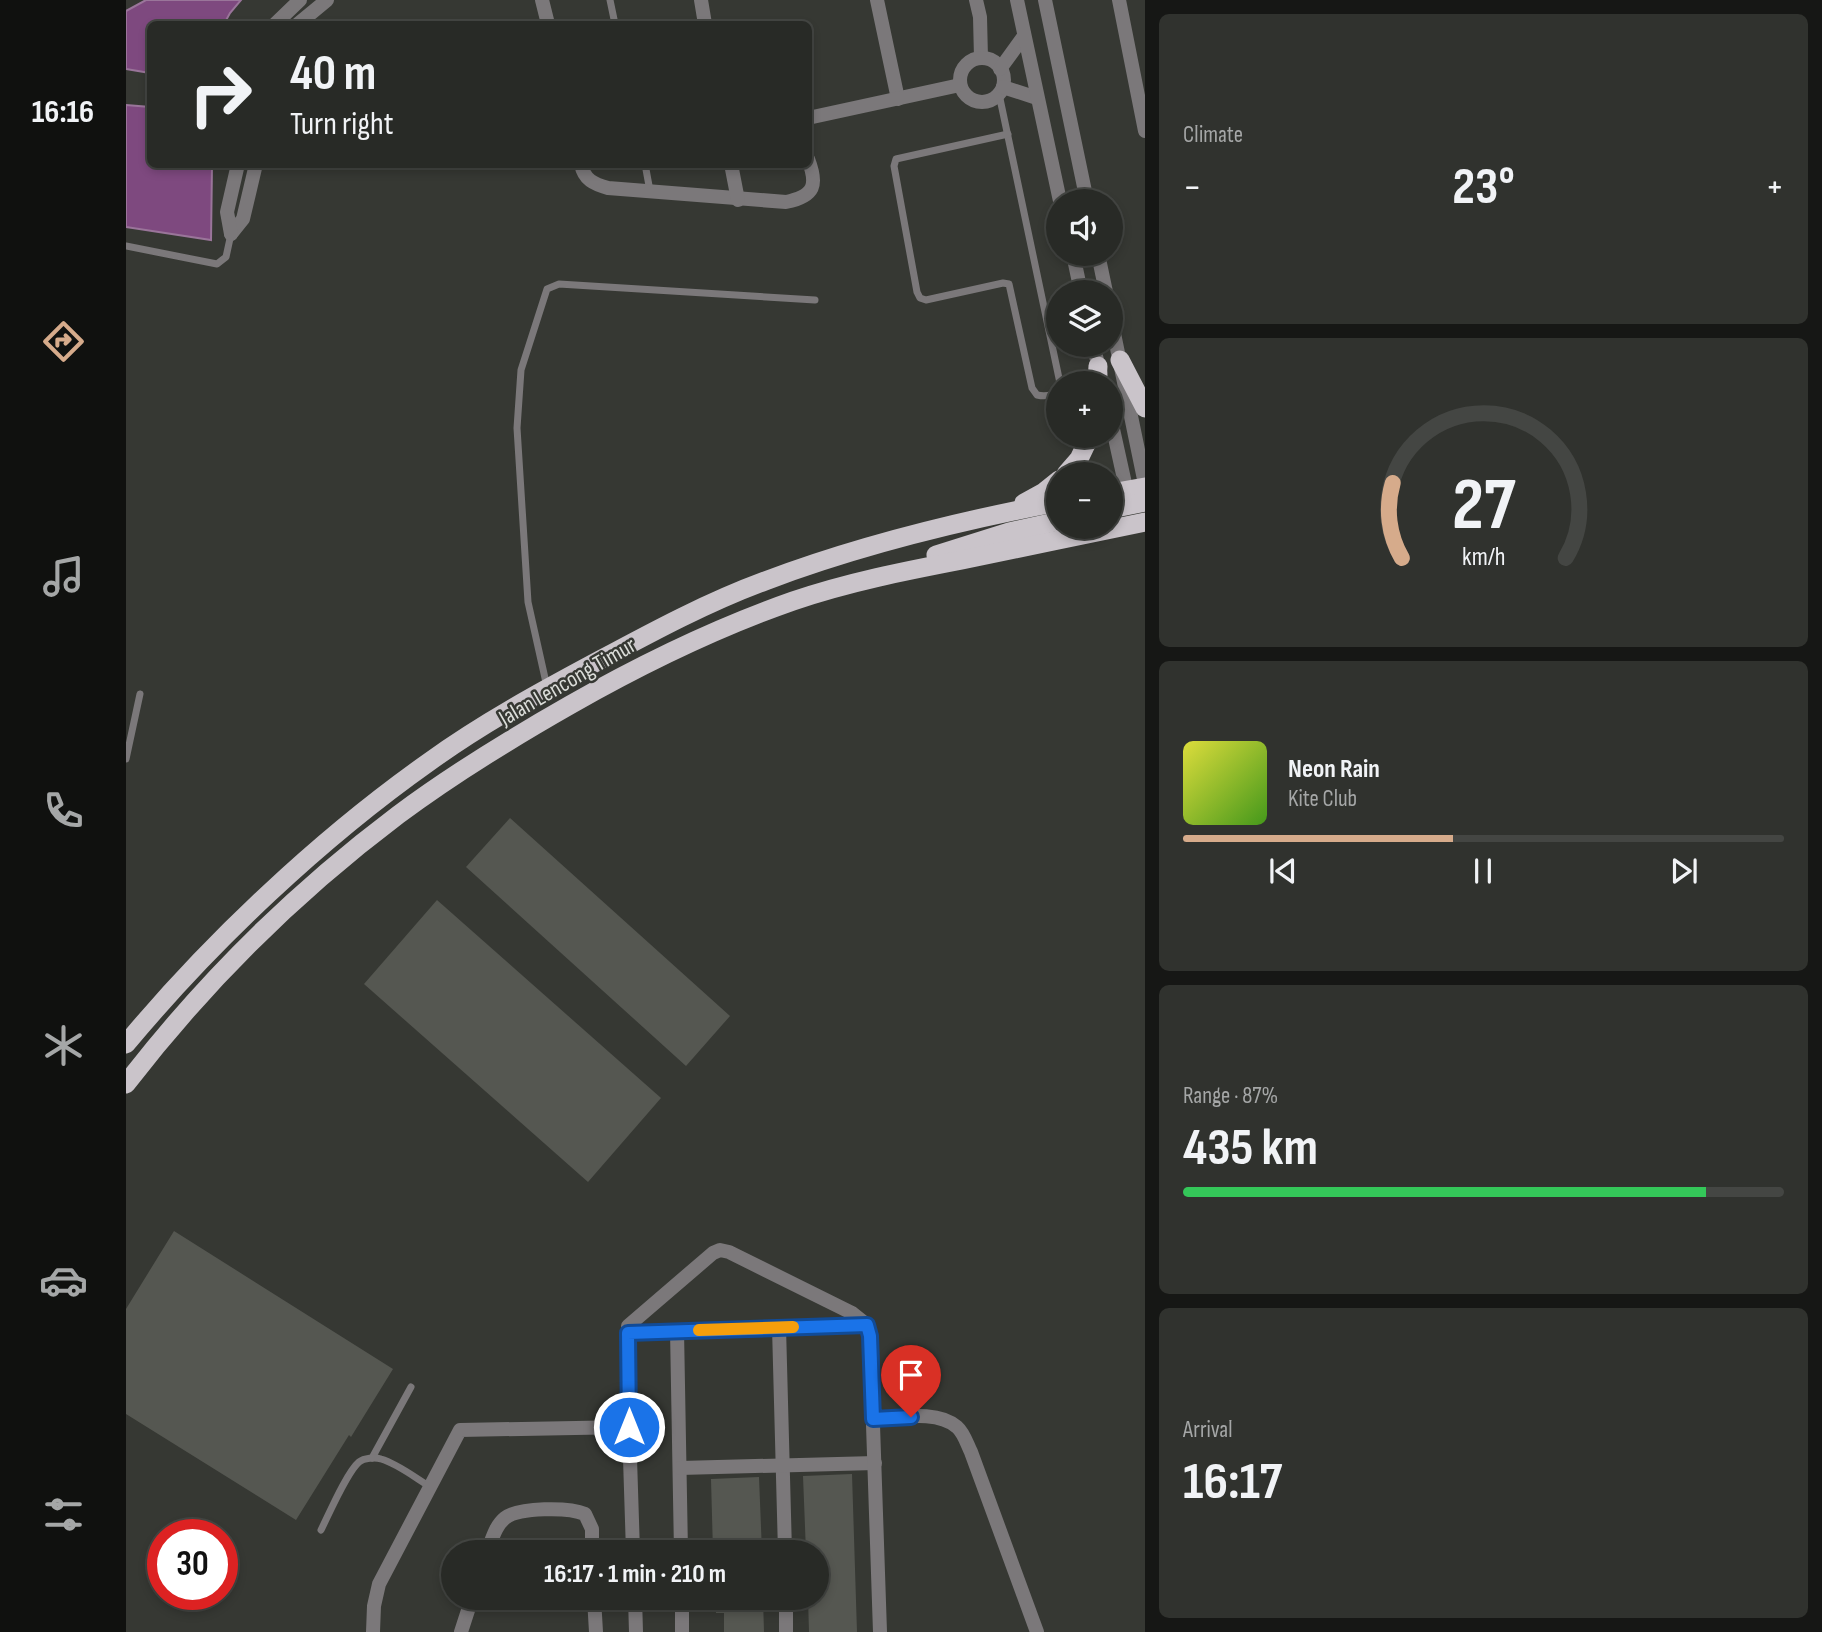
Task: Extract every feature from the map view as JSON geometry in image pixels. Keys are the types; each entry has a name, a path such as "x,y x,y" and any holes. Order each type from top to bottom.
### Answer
{"highway":[{"path":"1120,360 1145,408"},
{"path":"1008,512 1046,490"},
{"name":"Jalan Lencong Timur","path":"126,1044 200,962 335,834 430,761 548,688 678,618 766,580 926,531 1046,505"},
{"name":"Jalan Lencong Timur","path":"126,1084 175,1024 257,939 357,848 436,788 536,725 668,652 793,601 879,577 1145,522"},
{"path":"879,577 956,547 1046,524"}],"street":[{"path":"278,21 300,0"},
{"path":"302,21 327,0"},
{"path":"542,0 547,21"},
{"path":"701,0 704,21"},
{"path":"877,0 898,99"},
{"path":"976,0 980,16 981,58"},
{"path":"1017,0 1057,189"},
{"path":"1045,0 1084,189"},
{"path":"1119,0 1145,131"},
{"path":"1000,69 1024,36"},
{"path":"981,58 993,61 1004,79 1001,90 987,102 974,101 967,97 960,85 964,67 974,59 981,58"},
{"path":"812,117 960,85"},
{"path":"1001,90 1037,98"},
{"path":"230,233 227,212 237,168"},
{"path":"230,233 243,219 255,168"},
{"path":"582,168 592,183 608,188 786,202 802,199 811,190 815,177 812,168"},
{"path":"732,168 738,200"},
{"path":"1119,357 1130,496"},
{"path":"1118,448 1130,496"},
{"path":"633,1540 628,1333 631,1322 713,1253 720,1250 729,1252 852,1313 867,1325 870,1336 880,1632"},
{"path":"628,1333 867,1325"},
{"path":"779,1327 785,1540"},
{"path":"677,1330 681,1540"},
{"path":"873,1419 930,1417 947,1420 960,1429 971,1452 1037,1632"},
{"path":"373,1632 374,1606 379,1584 460,1430 629,1427"},
{"path":"680,1468 875,1463"},
{"path":"492,1540 499,1524 516,1512 573,1509 585,1514 592,1529 592,1540"},
{"path":"461,1632 468,1610"},
{"path":"595,1610 596,1632"},
{"path":"635,1610 636,1632"},
{"path":"682,1610 682,1632"},
{"path":"786,1610 786,1632"}],"lane":[{"path":"610,0 614,21"},
{"path":"1001,90 1057,371"},
{"path":"1008,134 896,159 894,166 920,298 926,300 1003,283 1009,284 1032,388 1037,395 1046,397"},
{"path":"646,168 650,192"},
{"path":"126,246 217,264 226,257 230,233"},
{"path":"548,688 528,602 517,428 521,370 547,289 559,285 815,300"},
{"path":"126,759 140,694"},
{"path":"372,1458 411,1387"},
{"path":"321,1530 359,1462 372,1458 380,1459 429,1486"}],"shaded area":[{"path":"146,0 241,0 226,21 147,21 147,72 126,69 126,11"},
{"path":"126,105 147,107 147,168 212,168 211,240 126,227"}],"building":[{"path":"510,818 730,1016 686,1066 466,867"},
{"path":"437,900 661,1098 588,1182 364,984"},
{"path":"174,1231 393,1369 296,1520 126,1414 126,1309"},
{"path":"852,1474 857,1632 809,1632 808,1610 829,1610 829,1540 806,1540 803,1476"},
{"path":"759,1477 762,1540 713,1540 711,1479"},
{"path":"716,1610 763,1610 764,1632 724,1632 724,1613 716,1613"}],"slow traffic":[{"path":"699,1330 793,1327"}],"route":[{"path":"629,1427 628,1333 677,1330 867,1325 870,1336 873,1419 911,1417"}]}
